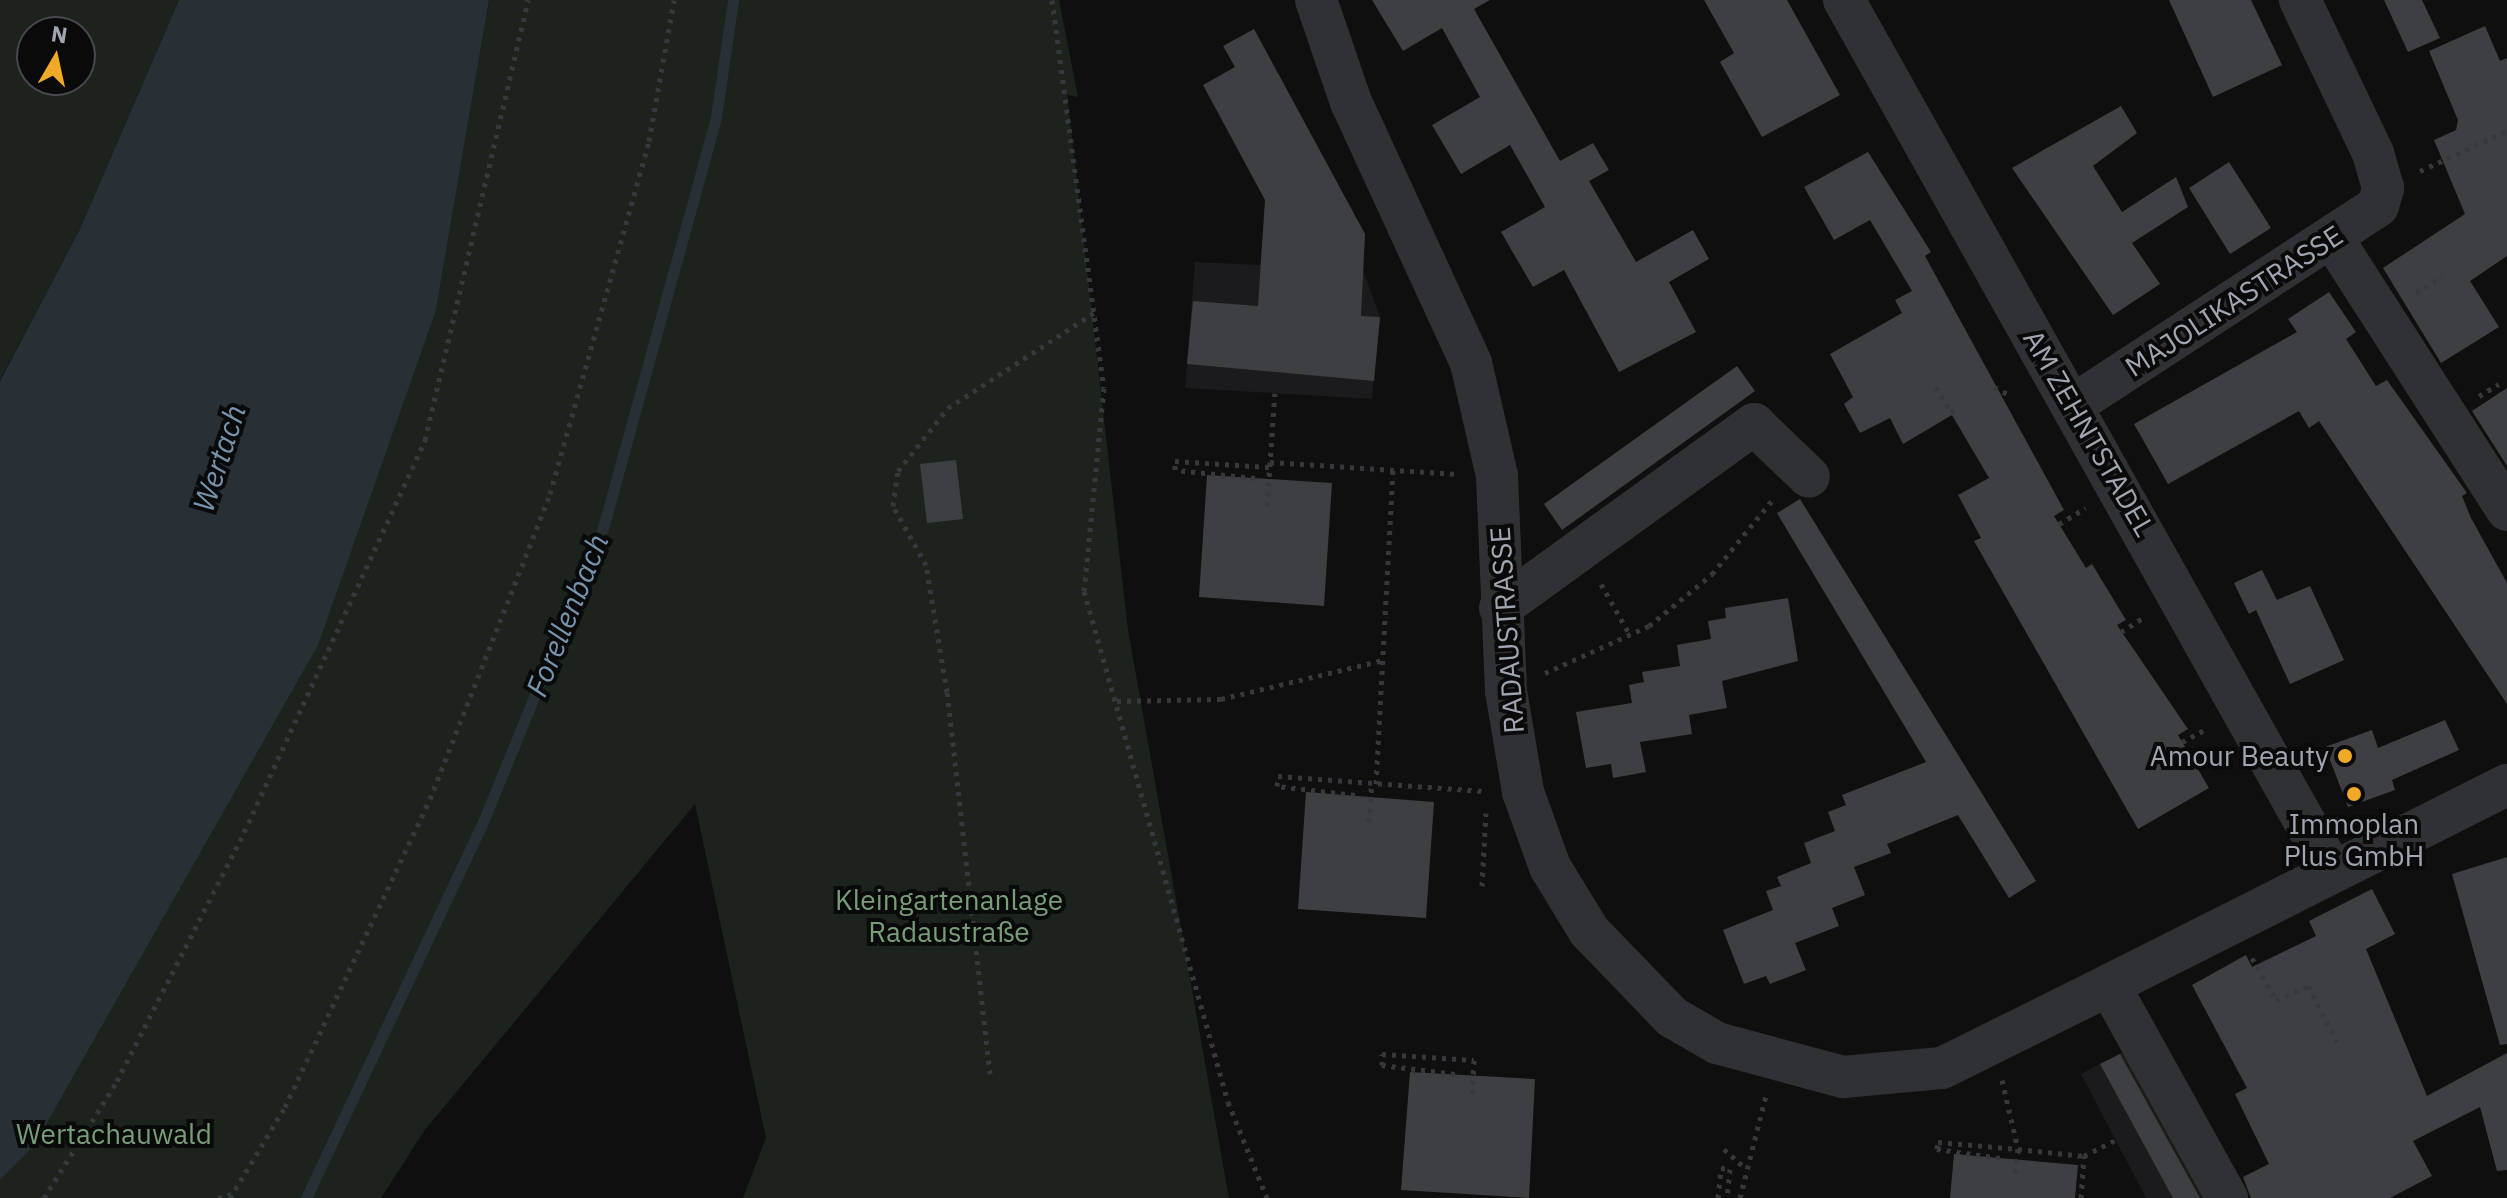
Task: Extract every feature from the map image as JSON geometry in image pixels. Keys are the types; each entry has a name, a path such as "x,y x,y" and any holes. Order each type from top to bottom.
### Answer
{"street":[{"name":"RADAUSTRASSE","path":"1316,0 1351,102 1471,363 1497,476 1500,608 1506,691 1505,792 1589,931 1637,984 1705,1036 1775,1064 1888,1077 1942,1068 2331,869 2507,785"},
{"name":"AM ZEHNTSTADEL","path":"1844,0 2331,869"},
{"path":"2300,0 2383,188"},
{"name":"MAJOLIKASTRASSE","path":"2073,405 2333,239 2378,206 2383,188"},
{"path":"2333,239 2507,510"},
{"path":"1500,608 1754,424 1809,477"},
{"path":"2109,985 2227,1198"}],"path":[{"path":"44,1198 117,1081 240,841 425,440 528,0"},
{"path":"218,1198 231,1196 285,1107 430,799 550,494 649,141 674,0"},
{"path":"1052,0 1104,388 1084,591 1228,1102 1267,1198"},
{"path":"2383,188 2507,131"},
{"path":"990,1074 947,692 926,565 893,506 898,471 948,408 1094,313"},
{"path":"1936,387 1951,412 1957,409"},
{"path":"1994,387 2010,395"},
{"path":"1267,506 1275,393"},
{"path":"1255,478 1175,470 1175,461 1497,476"},
{"path":"1369,822 1383,660 1393,470"},
{"path":"1506,691 1630,635 1712,574 1770,500 1809,477"},
{"path":"1580,553 1630,635"},
{"path":"1117,701 1221,699 1383,660"},
{"path":"1355,795 1277,786 1278,776 1505,792 1482,886"},
{"path":"2231,920 2276,1000 2308,986 2337,1042"},
{"path":"1994,1043 2018,1149 2015,1179"},
{"path":"1455,1074 1382,1065 1382,1054 1474,1060 1472,1099"},
{"path":"1740,1198 1742,1165 1775,1064"},
{"path":"2000,1158 1937,1149 1938,1142 2084,1156 2115,1140"},
{"path":"1724,1149 1742,1165"},
{"path":"2081,1198 2084,1156"},
{"path":"1718,1198 1721,1168 1730,1169 1727,1198"}],"shaded area":[{"path":"1263,234 1365,238 1363,270 1380,317 1372,399 1185,388 1195,262 1260,265"},
{"path":"2128,1049 2208,1198 2146,1198 2081,1074"}],"green space":[{"path":"0,0 179,0 80,229 0,380"},
{"path":"489,0 1059,0 1078,97 1067,95 1128,630 1229,1198 743,1198 766,1138 695,804 424,1131 381,1198 0,1198 0,1180 33,1147 436,310"}],"water":[{"name":"Wertach","path":"179,0 489,0 436,310 318,645 33,1147 0,1180 0,381 80,229"}],"building":[{"path":"1372,0 1490,0 1474,9 1560,161 1593,143 1609,170 1589,181 1636,262 1693,230 1709,259 1669,282 1696,332 1619,372 1564,270 1533,287 1501,232 1545,207 1510,145 1461,174 1432,125 1480,97 1442,28 1403,51"},
{"path":"1704,0 1787,0 1840,95 1762,137 1720,62 1734,53"},
{"path":"2169,0 2251,0 2282,65 2213,97"},
{"path":"2384,0 2422,0 2440,38 2408,52"},
{"path":"2485,26 2500,61 2507,58 2507,256 2470,281 2499,327 2441,363 2383,268 2465,214 2434,140 2456,130 2458,120 2429,51"},
{"path":"1254,29 1365,234 1361,316 1380,317 1374,381 1187,364 1193,301 1258,306 1265,200 1203,85 1235,67 1223,46"},
{"path":"2121,106 2137,133 2093,166 2122,212 2176,177 2188,207 2132,243 2160,284 2113,315 2012,168"},
{"path":"1868,152 1931,252 1925,256 2064,510 2054,516 2086,568 2092,564 2126,620 2117,625 2188,729 2178,735 2209,788 2138,829 1974,541 1981,538 1958,495 1989,478 1952,415 1903,444 1890,418 1860,433 1844,404 1853,397 1830,354 1902,313 1895,300 1912,291 1870,220 1834,240 1804,187"},
{"path":"2229,162 2271,228 2230,254 2189,188"},
{"path":"2329,292 2356,332 2346,339 2376,386 2387,380 2467,493 2462,496 2471,518 2507,583 2507,704 2319,421 2309,428 2299,411 2168,484 2134,424 2297,332 2288,319"},
{"path":"1737,366 1755,391 1562,530 1544,504"},
{"path":"2507,388 2507,466 2472,411"},
{"path":"956,460 963,519 927,523 920,464"},
{"path":"1207,475 1332,483 1324,606 1199,597"},
{"path":"1800,499 2036,881 2009,898 1958,815 1887,844 1891,853 1854,867 1865,895 1832,908 1839,926 1795,943 1806,970 1770,984 1766,976 1744,984 1723,930 1773,910 1766,891 1781,886 1777,877 1811,863 1804,843 1835,831 1828,812 1846,805 1842,795 1926,762 1777,513"},
{"path":"2262,570 2277,600 2310,586 2344,660 2290,684 2256,610 2249,614 2234,583"},
{"path":"1788,598 1798,661 1722,681 1727,708 1689,715 1692,734 1640,742 1646,772 1613,778 1611,764 1586,768 1576,712 1632,703 1629,685 1644,682 1642,672 1680,666 1677,645 1711,639 1708,621 1726,618 1725,608"},
{"path":"2445,720 2459,750 2392,780 2395,790 2348,807 2325,747 2372,730 2378,748"},
{"path":"1306,792 1434,802 1426,918 1298,909"},
{"path":"2507,857 2507,1044 2500,1045 2452,874"},
{"path":"2372,889 2395,934 2366,949 2427,1096 2507,1053 2507,1170 2497,1171 2480,1107 2413,1141 2432,1176 2390,1198 2251,1198 2243,1177 2269,1164 2235,1094 2247,1088 2192,985 2246,955 2252,967 2316,936 2309,921"},
{"path":"2120,1054 2200,1198 2173,1198 2100,1064"},
{"path":"1410,1072 1535,1079 1529,1198 1401,1190"},
{"path":"1954,1154 2078,1165 2075,1198 1950,1198"}],"waterway":[{"name":"Forellenbach","path":"306,1198 483,822 603,528 716,117 733,0"}],"place":[{"name":"Amour Beauty","path":"2345,756"},
{"name":"Immoplan Plus GmbH","path":"2354,794"}],"park label":[{"name":"Kleingartenanlage Radaustraße","path":"949,916"},
{"name":"Wertachauwald","path":"114,1134"}]}
